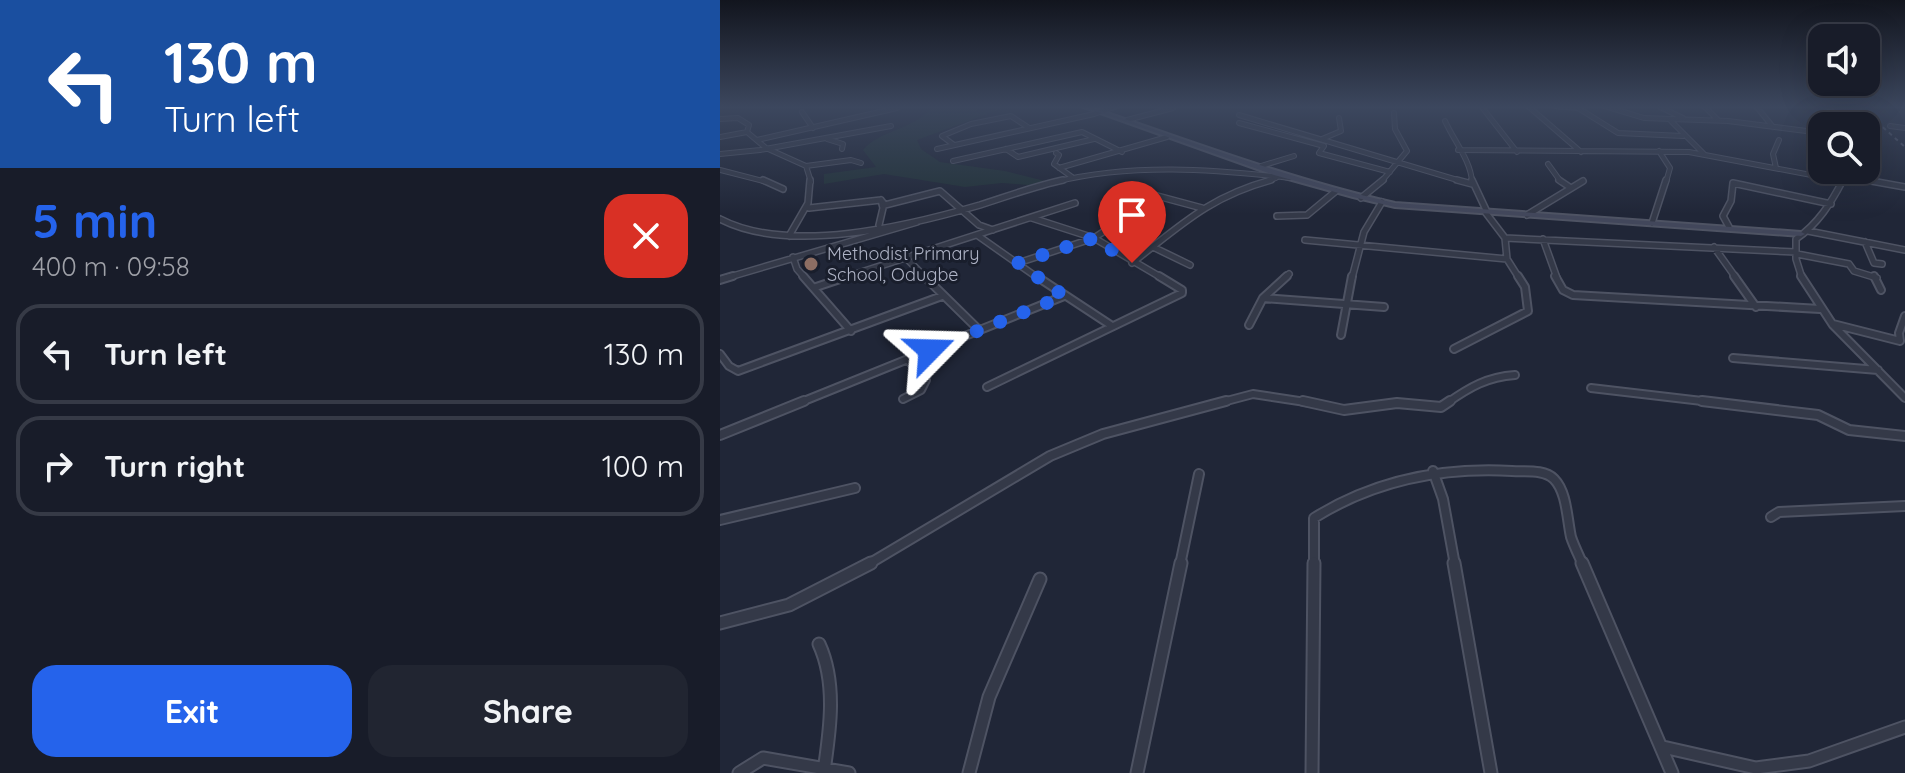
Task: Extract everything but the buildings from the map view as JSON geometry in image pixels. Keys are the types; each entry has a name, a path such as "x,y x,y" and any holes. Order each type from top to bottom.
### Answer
{"main road":[{"path":"1183,142 1336,191 1382,202 1527,215 1804,232"}],"street":[{"path":"759,142 806,166 851,160 861,163"},
{"path":"720,154 801,142"},
{"path":"837,142 843,144 842,149"},
{"path":"950,142 954,145"},
{"path":"937,149 967,142"},
{"path":"953,161 1037,142"},
{"path":"1006,149 1018,157 1081,142"},
{"path":"1101,142 1122,152"},
{"path":"1059,168 1152,142"},
{"path":"1307,142 1324,146 1319,153 1390,172"},
{"path":"1332,142 1472,184"},
{"path":"1361,198 1385,181 1399,162 1398,158 1407,149 1399,142"},
{"path":"1454,142 1471,168 1472,184 1505,238 1507,259 1525,287 1528,311 1454,349"},
{"path":"1509,142 1517,152"},
{"path":"1570,142 1581,152"},
{"path":"1690,142 1704,154"},
{"path":"1776,168 1773,154 1778,142"},
{"path":"1458,150 1659,151 1704,154 1808,172"},
{"path":"1652,223 1670,168 1659,151"},
{"path":"1056,153 1059,155 1054,164 1072,177"},
{"path":"1261,166 1294,156"},
{"path":"1746,162 1749,170"},
{"path":"1548,164 1561,182 1571,188"},
{"path":"789,236 809,208 811,176 806,166"},
{"path":"720,170 752,176 783,189"},
{"path":"720,219 743,231 789,236 836,233 961,210 1072,177 1106,173 1229,171 1300,178"},
{"path":"1132,263 1202,208 1238,189 1280,177"},
{"path":"1527,215 1583,181"},
{"path":"1880,182 1905,187"},
{"path":"1729,227 1723,216 1731,201 1733,183 1831,204"},
{"path":"1842,184 1831,204 1795,243 1805,286 1831,323 1905,398"},
{"path":"1768,201 1771,190"},
{"path":"881,200 885,205 940,191 979,225 993,230"},
{"path":"1277,216 1307,215 1336,191"},
{"path":"1126,192 1150,194 1202,208"},
{"path":"809,208 881,200"},
{"path":"879,225 883,208 881,200"},
{"path":"1341,335 1350,303 1356,247 1369,217 1382,202"},
{"path":"816,287 1075,203"},
{"path":"1018,263 1094,238 1133,212"},
{"path":"720,280 930,216"},
{"path":"987,387 1182,293 1182,290 1094,238 1032,218"},
{"path":"1804,232 1905,250"},
{"path":"977,235 1112,326"},
{"path":"1505,238 1796,253 1849,264 1854,271 1877,277 1881,290"},
{"path":"1543,239 1552,270 1567,293 1820,309"},
{"path":"1305,240 1507,259"},
{"path":"1865,242 1874,263 1882,264"},
{"path":"1153,247 1190,265"},
{"path":"1714,247 1756,307"},
{"path":"793,257 797,269 816,287 851,331"},
{"path":"905,257 979,330"},
{"path":"1249,325 1263,298 1289,274"},
{"path":"720,354 738,371 942,296"},
{"path":"720,435 1064,296"},
{"path":"1263,298 1384,307"},
{"path":"1831,323 1900,341 1899,333 1905,316"},
{"path":"1733,358 1878,370"},
{"path":"903,399 921,390 926,380 907,359"},
{"path":"720,623 789,605 898,549 1050,456 1103,434 1253,394 1279,396 1344,410 1397,403 1441,407 1475,384 1492,377 1515,375"},
{"path":"1591,388 1818,415 1849,430 1905,436"},
{"path":"1312,773 1314,518 1343,499 1433,471 1489,469 1538,473 1551,476 1560,485 1569,531 1672,773"},
{"path":"1433,471 1443,499 1491,773"},
{"path":"1137,773 1199,474"},
{"path":"720,520 855,488"},
{"path":"1771,517 1779,512 1905,506"},
{"path":"967,772 989,697 1040,579"},
{"path":"819,644 828,662 828,747 824,771"},
{"path":"1663,747 1756,768 1809,761 1905,727"},
{"path":"739,773 763,758 849,773"}],"shaded area":[{"path":"918,142 921,149 940,162 1005,171 1045,181 1028,185 1002,183 965,187 884,174 824,184 824,174 876,167 863,150 870,143"}],"railway":[{"path":"1899,142 1905,147"}],"place":[{"name":"Methodist Primary School, Odugbe","path":"811,264"}],"route":[{"path":"930,350 1064,296 1018,263 1094,238 1132,263"}]}
